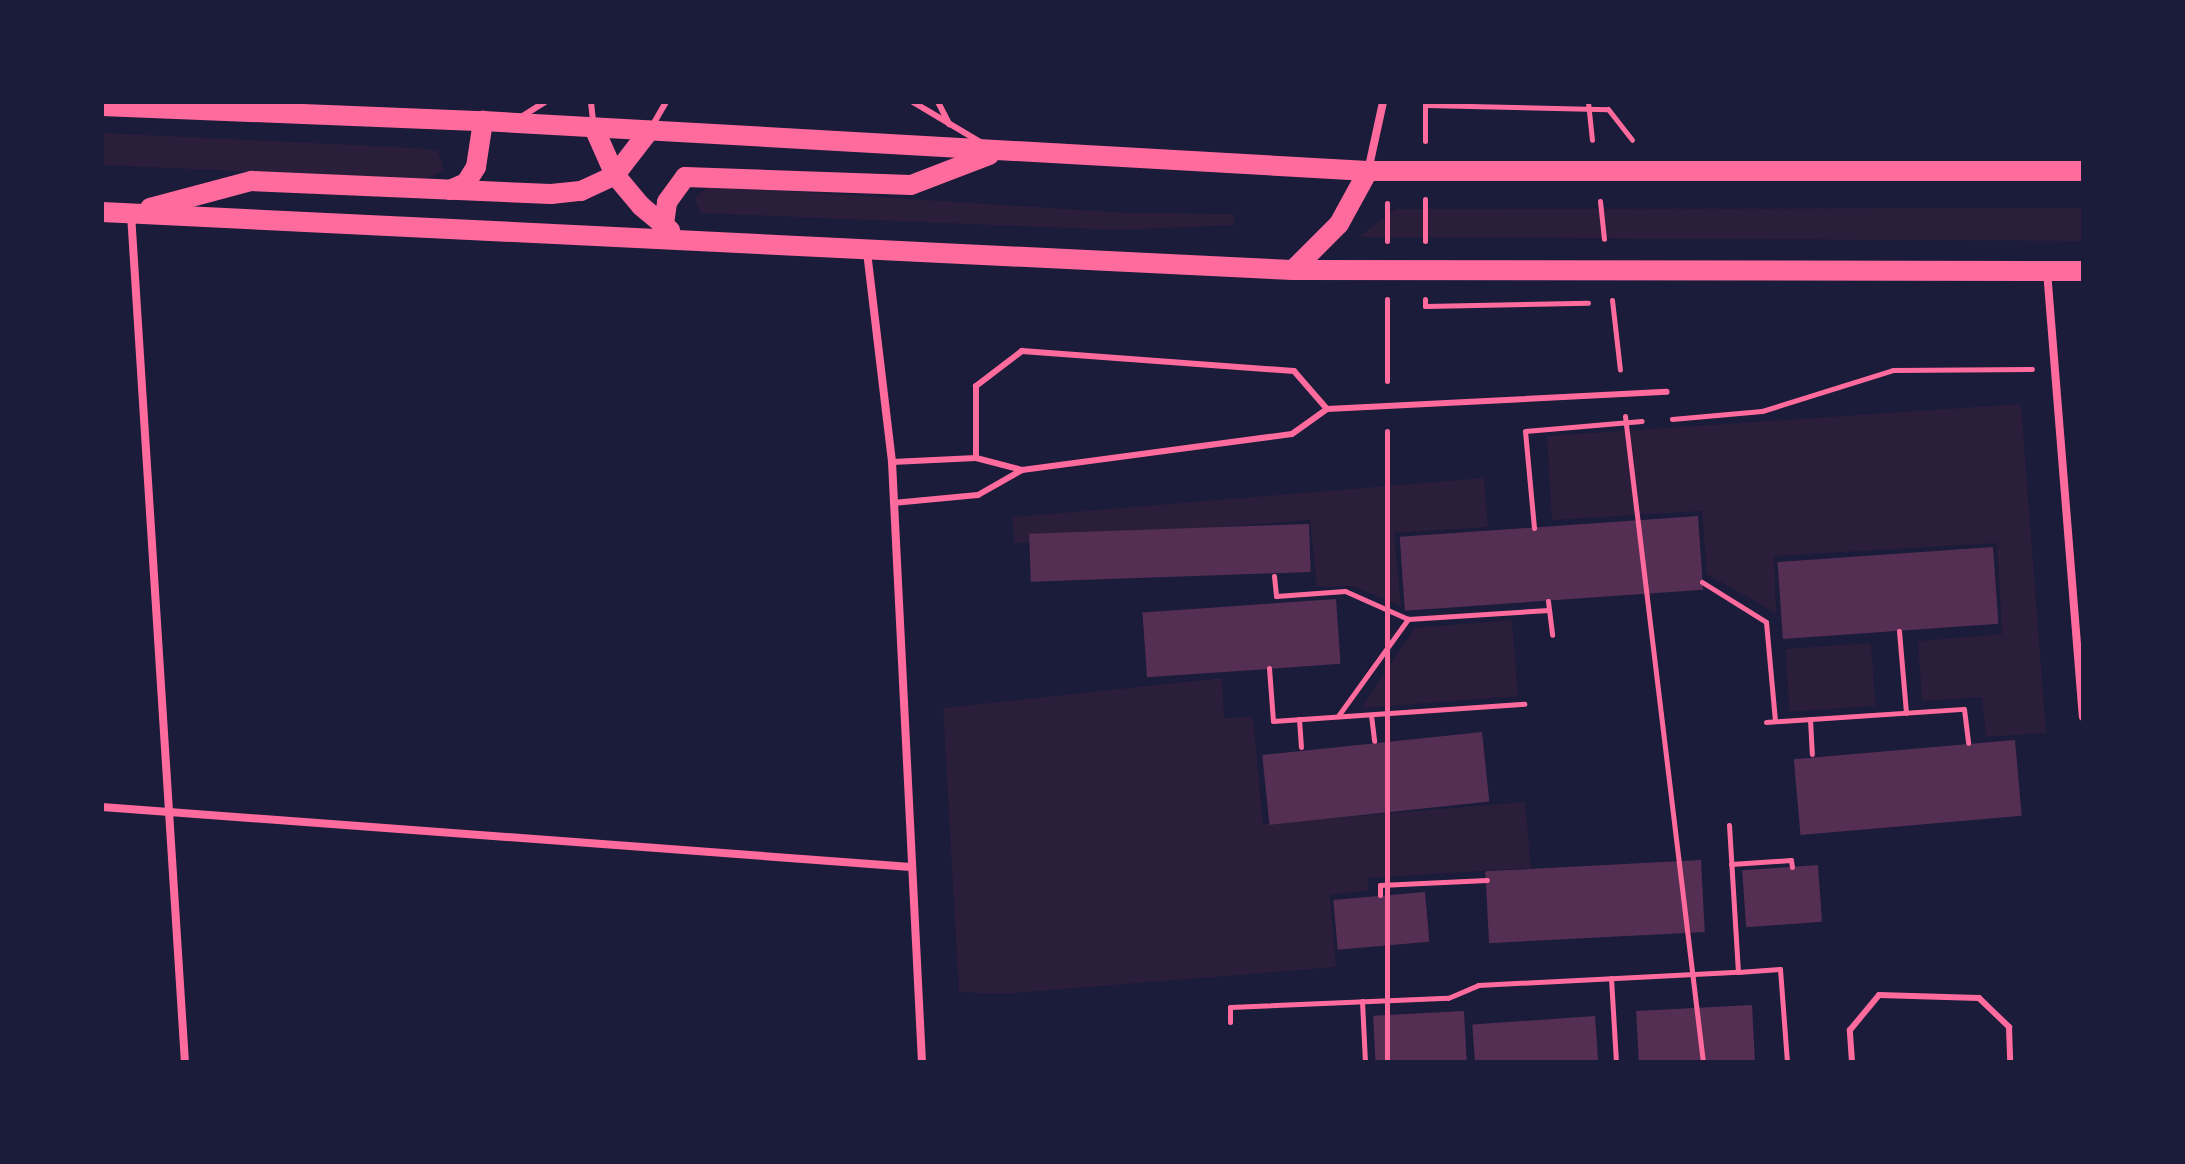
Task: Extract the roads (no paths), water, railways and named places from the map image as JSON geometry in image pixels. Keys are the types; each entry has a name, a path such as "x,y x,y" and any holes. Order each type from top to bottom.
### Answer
{"main road":[{"path":"102,106 221,104 997,152 1368,171 2083,171"},
{"path":"450,190 466,183 476,167 483,121"},
{"path":"594,128 615,175 685,243"},
{"path":"131,214 251,181 551,194 581,191 615,175 649,131"},
{"path":"664,224 667,202 685,177 911,185 997,152"},
{"path":"1293,270 1339,224 1368,171"},
{"path":"102,212 685,243 1293,270 2083,271"}],"street":[{"path":"1368,171 1383,102"},
{"path":"131,214 185,1062"},
{"path":"867,251 892,462 922,1062"},
{"path":"2047,270 2083,717"},
{"path":"102,807 911,867"}],"lane":[{"path":"510,123 545,102"},
{"path":"591,102 594,128"},
{"path":"649,131 666,102"},
{"path":"913,102 997,152"},
{"path":"938,102 949,124"},
{"path":"976,458 976,386 1022,351 1294,371 1327,409"},
{"path":"893,503 978,495 1022,470 1292,434 1327,409 1667,392"},
{"path":"892,462 976,458 1022,470"},
{"path":"1852,1062 1850,1030 1879,995 1979,998 2009,1027 2010,1062"}]}
